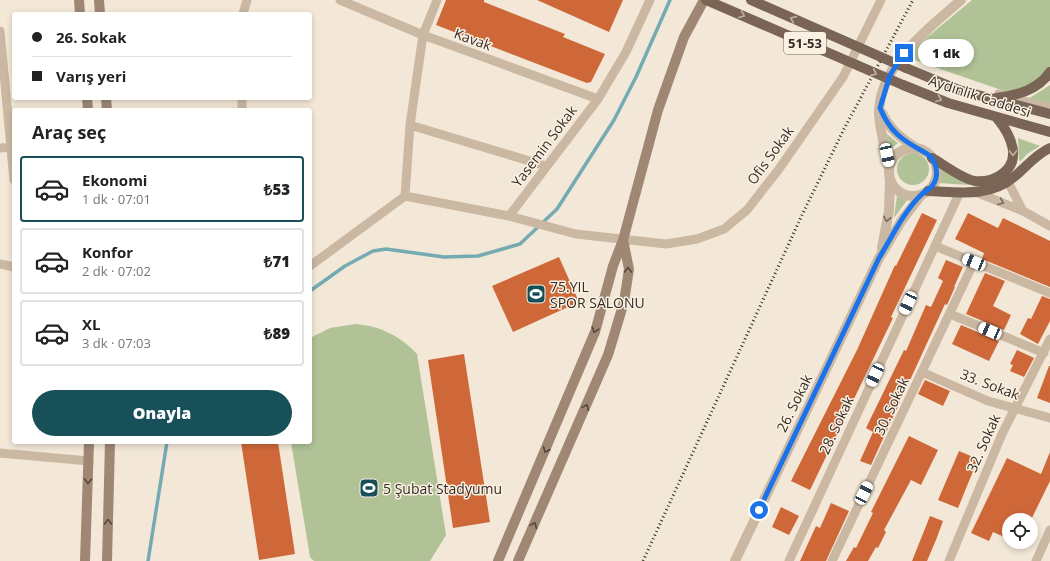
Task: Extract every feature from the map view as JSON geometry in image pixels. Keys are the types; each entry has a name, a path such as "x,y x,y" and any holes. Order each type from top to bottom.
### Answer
{"main road":[{"path":"79,0 80,12"},
{"path":"99,0 100,12"},
{"path":"498,561 595,332 613,266 623,240 658,110 684,37 705,0"},
{"name":"Aydınlık Caddesi","path":"705,0 948,103 1050,132"},
{"name":"Aydınlık Caddesi","path":"751,0 959,90 1050,114"},
{"path":"989,99 1008,97 1018,94 1039,84 1050,72"},
{"path":"932,158 976,181 990,180 1004,174 1012,162 1014,149 1008,134 997,118"},
{"path":"925,192 978,193 991,190 1008,182 1039,154 1050,148"},
{"path":"518,561 608,355 624,302 629,269 623,240"},
{"path":"85,561 89,444"},
{"path":"107,561 110,444"}],"street":[{"path":"244,12 247,0"},
{"name":"Kavak","path":"340,0 422,35 598,99"},
{"path":"405,196 410,125 422,35 437,0"},
{"name":"Yasemin Sokak","path":"509,216 598,99 626,52 650,0"},
{"name":"Ofis Sokak","path":"509,216 576,234 666,244 697,239 724,229 747,210 779,169 843,77 881,0"},
{"path":"880,108 891,129 932,158 936,167 936,178 925,192 916,196 904,194 893,186 890,181 890,168 881,129 880,108 890,75 904,53 961,0"},
{"path":"0,31 12,148 0,148"},
{"path":"998,92 1008,97 1050,107"},
{"path":"410,125 546,166"},
{"path":"890,168 895,157 900,153 911,149 918,149"},
{"name":"26. Sokak","path":"879,258 889,211 890,181"},
{"path":"1008,182 1023,211"},
{"name":"26. Sokak","path":"735,561 879,258 902,220 925,192"},
{"name":"28. Sokak","path":"789,561 960,192"},
{"path":"978,193 1023,211 1050,226"},
{"path":"312,265 405,196 509,216"},
{"path":"935,246 1050,293"},
{"name":"30. Sokak","path":"832,561 974,262"},
{"path":"0,264 12,267"},
{"path":"950,314 1044,353"},
{"name":"32. Sokak","path":"949,561 989,464 1014,409 1050,339"},
{"name":"33. Sokak","path":"922,372 988,401 1050,418"},
{"path":"0,453 89,461"},
{"path":"1036,561 1050,530"}],"green space":[{"path":"972,0 1050,0 1050,68 1034,84 1010,93 917,61 912,57 912,50"},
{"path":"1050,85 1050,104 1028,99"},
{"path":"887,134 898,143 890,149"},
{"path":"1018,138 1040,146 1027,154 1021,161 1019,160"},
{"path":"910,153 916,153 926,160 929,169 928,175 922,182 916,185 910,185 900,178 897,172 897,166 904,156"},
{"path":"942,170 970,185 938,183"},
{"path":"897,196 908,199 894,218"},
{"name":"5 Şubat Stadyumu","path":"355,324 381,329 396,337 417,354 446,535 430,561 314,561 310,557 291,444 312,444 312,337 330,328"}],"building":[{"path":"446,0 484,0 484,2 565,34 563,37 605,54 591,82 587,83 436,25"},
{"path":"537,0 623,0 609,32"},
{"path":"922,213 937,220 891,317 893,318 810,490 791,481 857,350 895,265 896,266"},
{"path":"968,213 998,228 1003,218 1050,241 1050,287 982,259 984,253 955,239"},
{"name":"75.YIL SPOR SALONU","path":"559,257 579,302 513,332 492,286"},
{"path":"946,260 963,267 955,287 947,305 945,304 871,465 860,461 873,432 866,428 904,350 906,351 926,305 931,307 943,281 938,278"},
{"path":"985,273 1005,281 993,306 1011,315 1004,330 966,314"},
{"path":"1042,296 1050,299 1050,321 1038,344 1020,334 1028,318 1031,319"},
{"path":"961,325 999,341 989,361 952,344"},
{"path":"1017,350 1034,358 1024,377 1010,371 1013,365 1010,364"},
{"path":"464,354 490,522 453,528 428,360"},
{"path":"1050,366 1050,403 1037,398"},
{"path":"925,380 950,391 943,406 918,394"},
{"path":"909,436 938,450 921,485 911,480 884,530 886,532 878,548 876,547 868,561 846,561 854,547 856,548 873,513 871,512"},
{"path":"241,444 278,444 295,554 259,560"},
{"path":"959,451 978,459 958,508 938,500"},
{"path":"1050,452 1050,481 1034,513 1002,513 1002,536 993,532 989,541 971,533 1007,458 1041,474"},
{"path":"831,503 849,511 826,561 800,561 816,526 820,528"},
{"path":"781,507 799,516 789,535 772,527"},
{"path":"930,516 943,521 936,540 927,561 912,561"}],"waterway":[{"path":"312,290 345,266 373,251 386,249 444,257 478,256 520,244 557,209 614,120 636,77 670,0"},
{"path":"148,561 167,444"}],"railway":[{"path":"643,561 802,215 844,129 913,0"}],"place":[{"name":"75.YIL SPOR SALONU","path":"536,294"},
{"name":"5 Şubat Stadyumu","path":"369,488"}],"route":[{"path":"759,510 879,258 906,214 922,194 932,187 936,178 936,167 932,158 924,151 918,149 895,133 884,119 880,108 882,97 890,75 904,53"}]}
